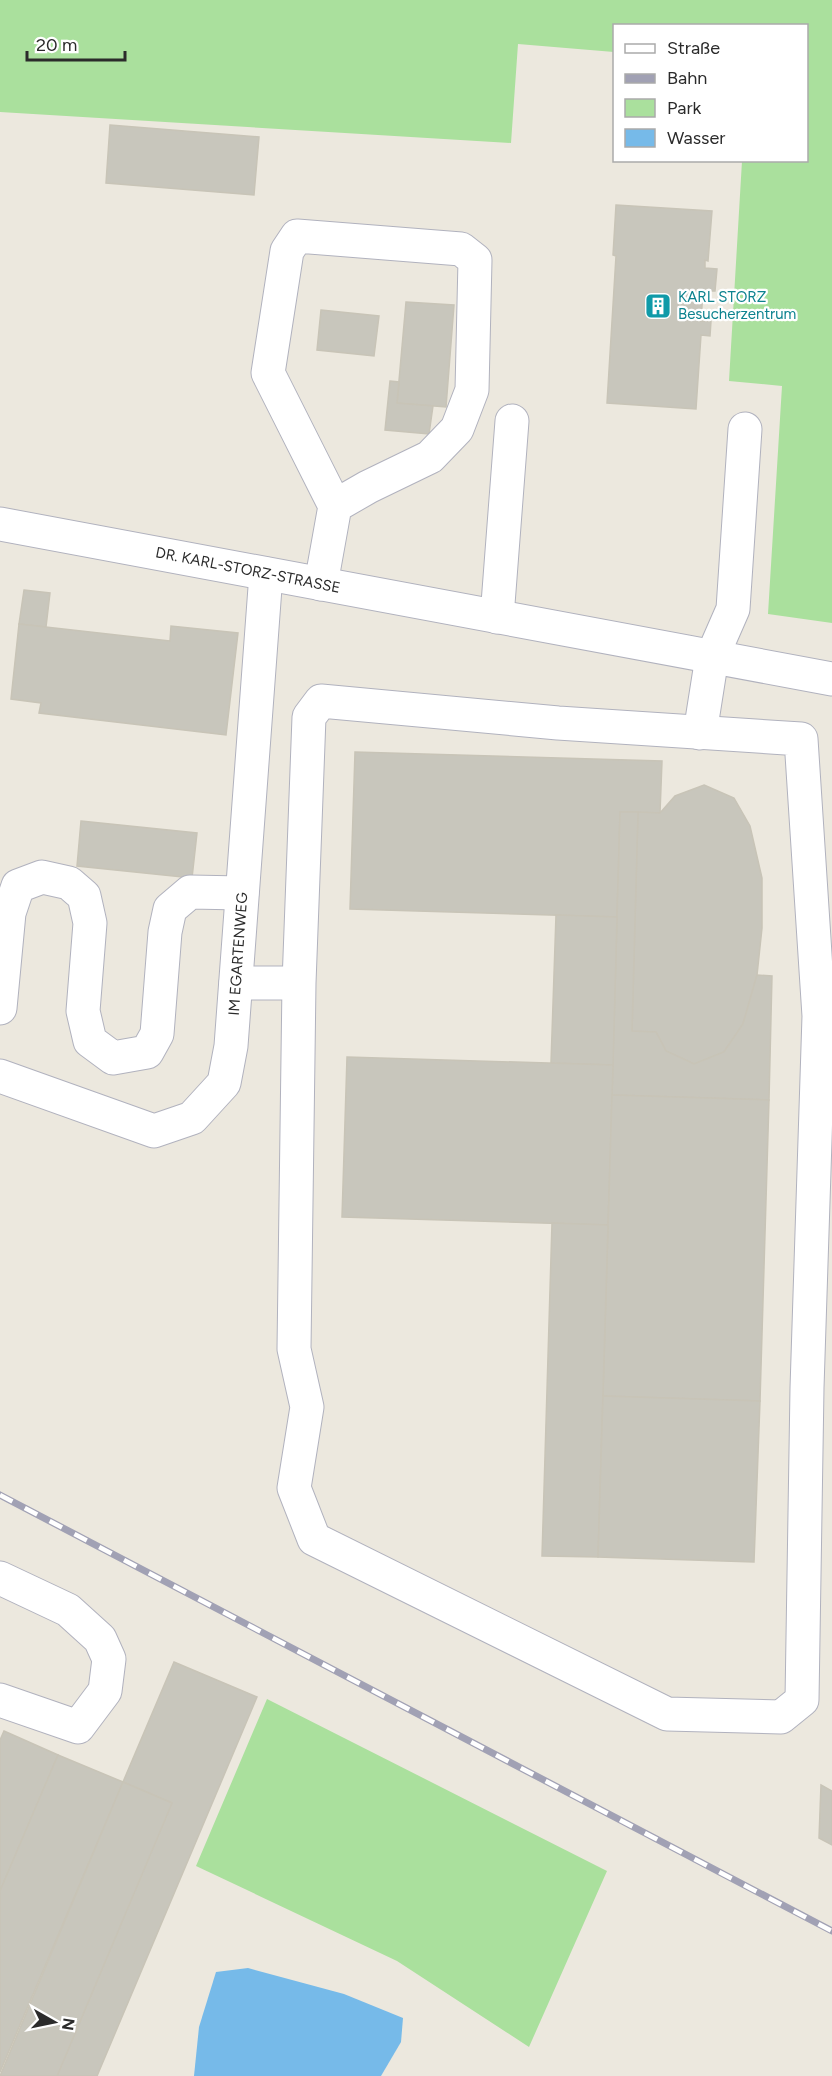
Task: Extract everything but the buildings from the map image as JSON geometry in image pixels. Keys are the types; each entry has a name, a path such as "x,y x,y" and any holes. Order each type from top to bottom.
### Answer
{"street":[{"path":"321,584 335,506 268,373 287,251 297,236 461,249 475,260 472,390 457,429 430,457 335,506"},
{"path":"497,617 512,422"},
{"path":"700,733 712,657 732,609 744,429"},
{"name":"DR. KARL-STORZ-STRASSE","path":"0,524 832,679"},
{"name":"IM EGARTENWEG","path":"0,1076 154,1131 192,1118 224,1083 231,1046 266,574"},
{"path":"321,701 558,723 801,739 819,1016 808,1376 802,1700 781,1717 667,1714 314,1539 294,1488 307,1407 294,1348 299,983 309,717 321,701"},
{"path":"0,1008 9,913 18,886 42,877 69,883 84,896 90,923 83,1011 90,1041 113,1058 147,1052 157,1034 163,954 170,909 190,892 242,893"},
{"path":"236,983 299,983"},
{"path":"0,1578 68,1610 100,1639 109,1659 105,1691 78,1727 0,1700"}],"green space":[{"path":"0,0 832,0 832,623 768,614 782,386 729,381 742,162 808,162 808,24 613,24 613,52 518,44 511,143 0,112"},
{"path":"267,1699 607,1871 529,2047 397,1961 196,1866"}],"water":[{"path":"248,1968 344,1994 403,2018 401,2042 381,2076 194,2076 199,2027 216,1972"}],"railway":[{"path":"0,1495 832,1931"}],"place":[{"name":"KARL STORZ Besucherzentrum","path":"658,306"}]}
